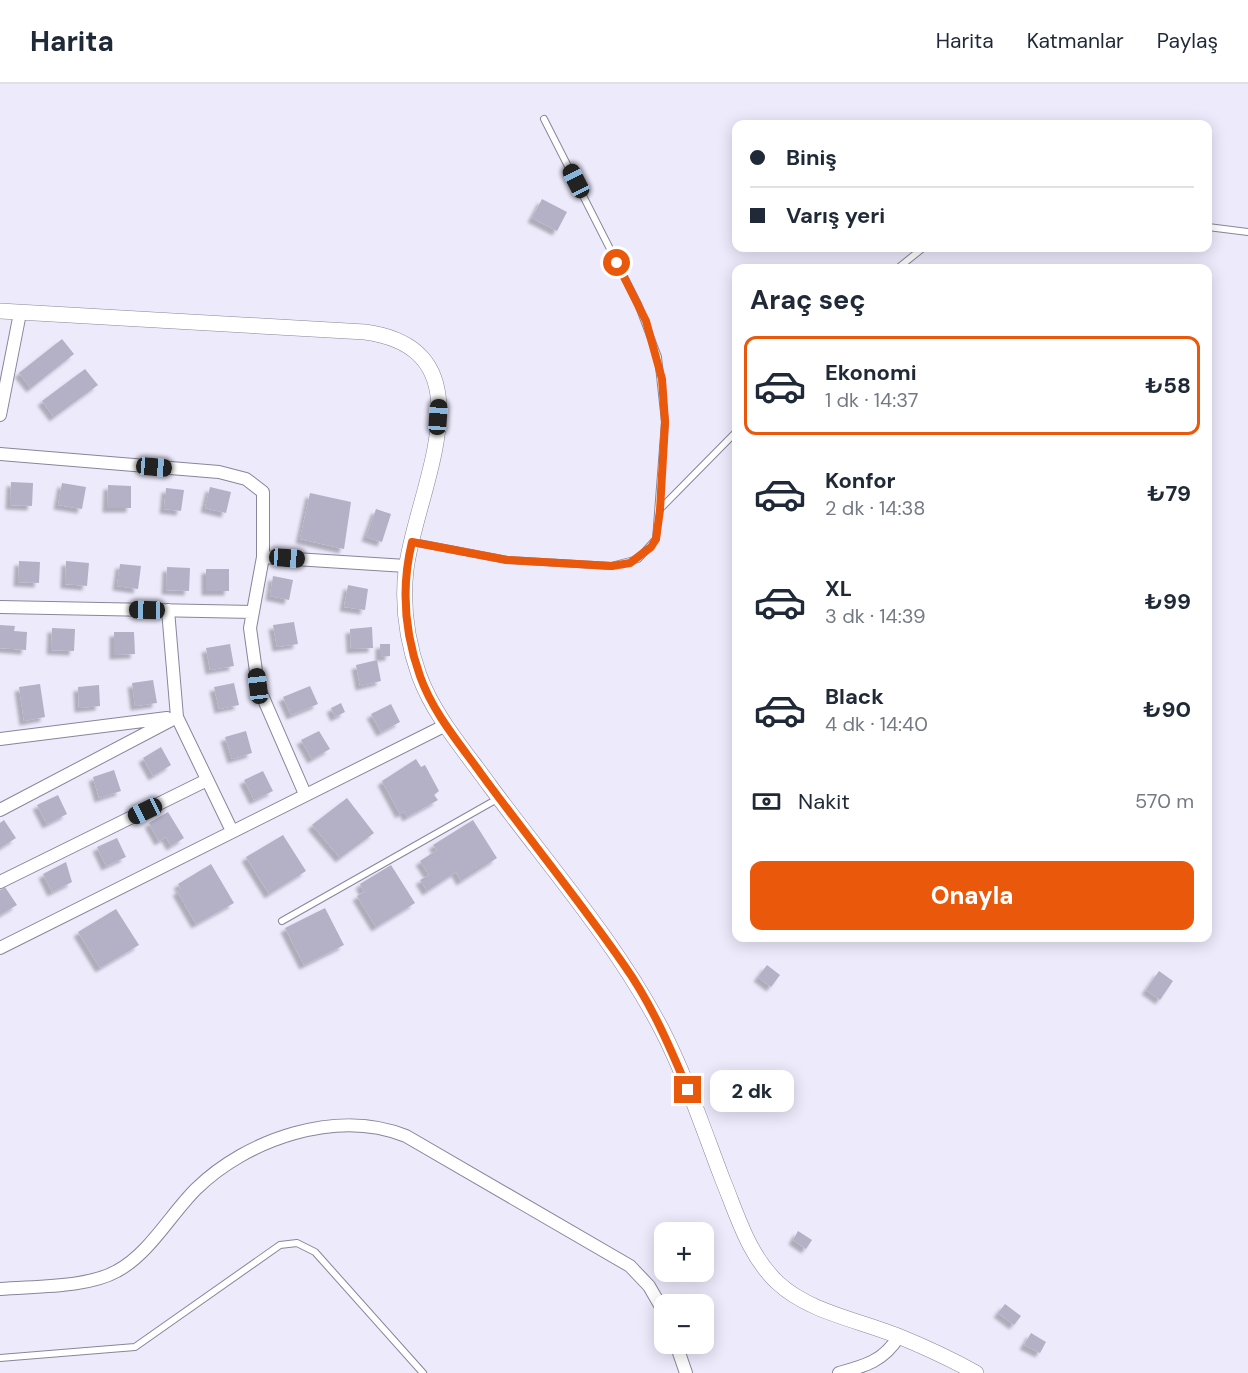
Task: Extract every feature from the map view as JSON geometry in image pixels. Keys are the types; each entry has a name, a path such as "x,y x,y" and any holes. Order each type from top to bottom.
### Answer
{"street":[{"path":"0,311 383,334 402,341 426,361 438,388 433,458 406,566 405,609 413,655 430,700 499,798 624,965 644,998 676,1060 745,1235 765,1269 777,1282 807,1302 899,1336 976,1373"},
{"path":"0,415 20,313"},
{"path":"0,454 219,472 246,478 263,492 263,557 250,628 258,686 305,794"},
{"path":"263,557 406,566"},
{"path":"0,607 253,612"},
{"path":"168,610 177,717 232,831"},
{"path":"0,739 177,717"},
{"path":"0,810 177,717"},
{"path":"0,948 446,725"},
{"path":"0,882 207,780"},
{"path":"0,1289 92,1280 114,1273 135,1258 195,1190 235,1158 262,1144 333,1124 348,1123 380,1127 406,1136 630,1266 654,1295"},
{"path":"838,1373 874,1362 887,1352 899,1336"},
{"path":"679,1354 686,1373"}],"lane":[{"path":"412,542 507,560 621,565 639,559 656,539 660,510 664,400 652,339 638,304 544,119"},
{"path":"1212,227 1248,232"},
{"path":"903,264 918,252"},
{"path":"660,510 732,436"},
{"path":"282,921 499,798"},
{"path":"0,1358 135,1347 280,1245 297,1243 315,1252 423,1373"}],"building":[{"path":"542,199 567,212 557,231 532,218"},
{"path":"62,339 74,354 31,388 19,373"},
{"path":"85,369 98,385 54,417 42,401"},
{"path":"11,482 33,483 32,506 10,505"},
{"path":"62,483 86,487 82,509 58,505"},
{"path":"108,485 131,486 131,508 107,508"},
{"path":"210,487 231,492 226,513 205,508"},
{"path":"166,488 184,490 181,511 164,509"},
{"path":"310,493 351,502 344,549 300,539"},
{"path":"376,509 391,514 382,542 366,537"},
{"path":"19,561 40,562 39,583 18,582"},
{"path":"66,561 89,563 87,586 65,584"},
{"path":"120,564 141,566 138,589 117,586"},
{"path":"167,567 190,568 189,591 166,590"},
{"path":"206,569 229,569 229,591 206,591"},
{"path":"273,576 293,580 289,600 270,596"},
{"path":"348,585 368,589 365,610 344,607"},
{"path":"294,622 298,644 277,647 273,625"},
{"path":"0,625 15,626 14,631 27,632 26,650 0,648"},
{"path":"372,627 373,648 351,649 350,629"},
{"path":"52,628 75,629 74,651 51,650"},
{"path":"114,632 134,632 135,654 114,655"},
{"path":"230,644 234,666 210,670 206,648"},
{"path":"380,644 390,644 390,656 380,657"},
{"path":"377,660 381,681 360,686 356,665"},
{"path":"153,680 157,703 135,706 132,683"},
{"path":"234,683 239,705 219,709 214,687"},
{"path":"40,684 45,717 24,721 19,687"},
{"path":"99,685 100,706 79,708 78,687"},
{"path":"310,686 318,704 291,715 283,697"},
{"path":"341,703 345,712 335,717 331,708"},
{"path":"391,704 400,722 381,732 371,714"},
{"path":"246,731 252,753 232,759 225,737"},
{"path":"319,731 330,749 312,759 301,740"},
{"path":"161,747 171,765 153,776 143,758"},
{"path":"416,759 421,767 425,765 439,791 434,795 438,800 407,817 404,811 400,814 382,781"},
{"path":"114,770 121,791 99,798 93,777"},
{"path":"263,771 273,791 254,800 244,780"},
{"path":"58,795 67,814 47,824 37,805"},
{"path":"347,798 374,833 340,858 312,825"},
{"path":"168,812 184,838 171,846 166,837 159,841 149,823"},
{"path":"4,820 16,838 0,848 0,823"},
{"path":"473,820 497,858 461,881 456,872 427,891 420,880 429,875 420,861 437,850 433,845"},
{"path":"283,835 306,871 269,894 246,857"},
{"path":"117,838 126,857 106,866 97,847"},
{"path":"66,862 72,882 52,892 43,874"},
{"path":"211,864 234,903 196,924 177,891 181,889 178,884"},
{"path":"391,865 415,903 376,927 357,896 364,892 360,884"},
{"path":"5,887 17,905 0,915 0,890"},
{"path":"325,908 344,945 304,965 285,928"},
{"path":"116,909 139,945 100,968 78,932"},
{"path":"767,965 780,975 771,987 758,977"},
{"path":"1159,971 1173,981 1160,1000 1146,990"},
{"path":"798,1231 812,1240 806,1249 793,1240"},
{"path":"1005,1304 1021,1316 1014,1325 998,1313"},
{"path":"1031,1333 1046,1342 1040,1353 1024,1345"}],"route":[{"path":"617,263 646,321 658,357 662,379 665,422 656,539 639,559 612,566 507,560 474,556 412,542 406,566 405,609 407,632 413,655 430,700 499,798 624,965 663,1034 688,1090"}]}
